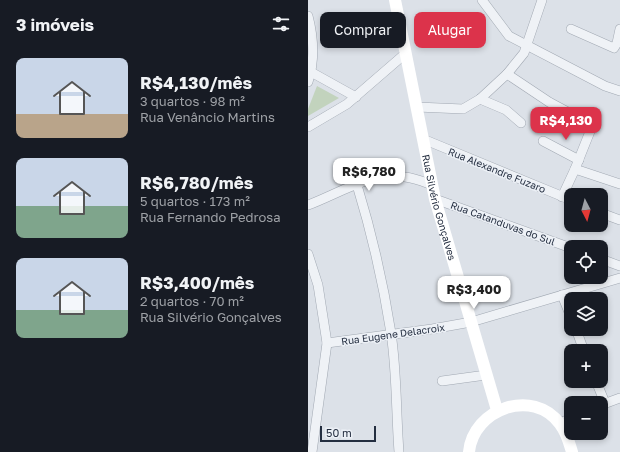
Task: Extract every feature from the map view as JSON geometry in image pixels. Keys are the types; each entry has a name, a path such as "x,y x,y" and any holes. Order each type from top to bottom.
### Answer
{"street":[{"name":"Rua Silvério Gonçalves","path":"395,0 435,198 470,322 497,410"},
{"path":"482,0 506,33 527,47 605,86 620,90"},
{"path":"417,107 463,109 480,99 507,74 527,47 542,0"},
{"path":"308,16 314,49 308,82"},
{"path":"571,29 614,48 617,43 620,29"},
{"path":"308,126 328,117 356,97 406,53"},
{"path":"311,72 356,97"},
{"path":"507,74 549,102 588,123 590,126 570,188"},
{"path":"480,99 506,110 521,123"},
{"name":"Rua Alexandre Fuzaro","path":"424,139 564,197"},
{"path":"543,141 579,160"},
{"path":"575,170 620,184"},
{"path":"309,202 357,185 394,176 406,177 432,185"},
{"path":"357,185 373,239 384,290 391,334 399,452"},
{"name":"Rua Catanduvas do Sul","path":"435,198 564,245"},
{"path":"608,216 620,220"},
{"path":"308,254 318,285 327,343 312,452"},
{"path":"608,262 620,266"},
{"name":"Rua Eugene Delacroix","path":"327,343 470,322 620,278"},
{"path":"562,295 564,300"},
{"path":"442,381 486,375"},
{"path":"608,402 620,398"},
{"path":"469,452 469,444 475,431 484,419 497,410 513,406 530,406 546,412 560,423 568,437 572,452"},
{"path":"560,423 564,421"}],"green space":[{"path":"317,86 339,98 308,116 308,109"}]}
